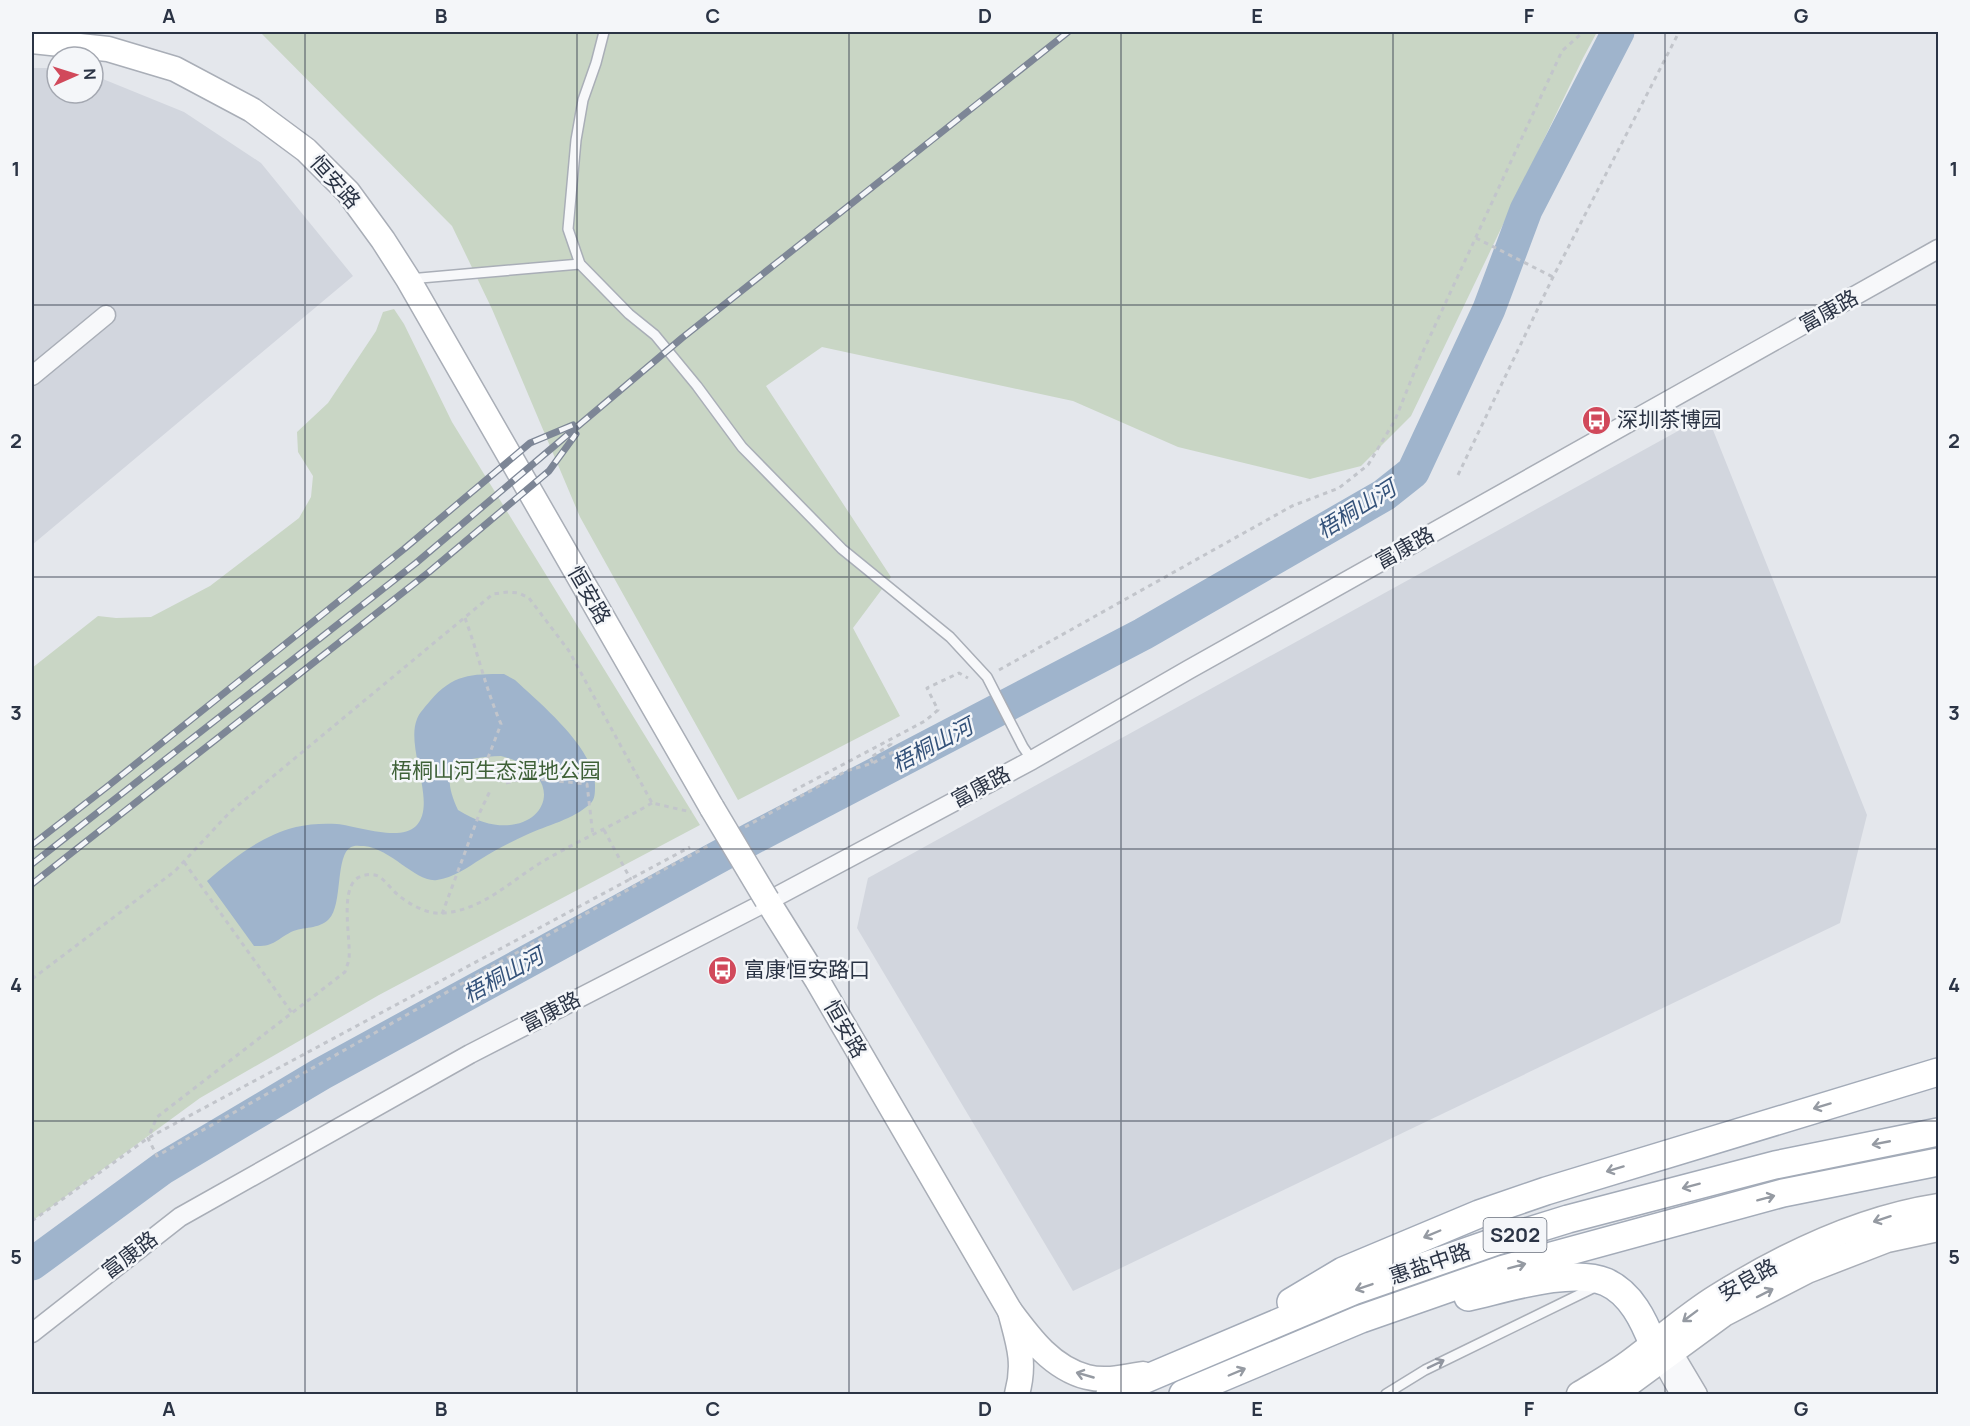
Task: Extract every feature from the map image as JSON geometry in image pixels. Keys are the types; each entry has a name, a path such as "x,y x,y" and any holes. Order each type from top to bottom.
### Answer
{"main road":[{"path":"1197,1357 1343,1271 1479,1214 1557,1187 1938,1072"},
{"name":"惠盐中路","path":"1110,1395 1353,1291 1497,1241 1568,1219 1775,1165 1938,1131"},
{"name":"惠盐中路","path":"1183,1395 1361,1319 1504,1269 1771,1196 1938,1162"},
{"path":"1361,1319 1562,1277 1582,1277 1605,1282 1628,1299 1662,1352"}],"street":[{"name":"恒安路","path":"32,41 108,50 175,69 252,110 306,150 348,192 408,279 712,808 823,991 1010,1311"},
{"name":"富康路","path":"32,1333 180,1217 470,1054 767,901 1027,754 1209,658 1938,249"},
{"path":"32,376 106,315"},
{"name":"安良路","path":"1612,1395 1662,1352 1715,1298 1786,1258 1839,1234 1886,1217 1938,1206"},
{"name":"安良路","path":"1579,1395 1623,1367 1662,1352 1724,1314 1807,1271 1887,1240 1938,1229"},
{"path":"1010,1311 1038,1347 1071,1371 1088,1378 1108,1379 1163,1371"},
{"path":"1010,1311 1021,1350 1022,1364 1017,1395"},
{"path":"1662,1352 1680,1395"},
{"path":"1662,1352 1698,1395"}],"lane":[{"path":"604,32 583,100 576,140 568,229 580,264 629,314 655,334 742,447 842,549 950,637 987,677 1027,754"},
{"path":"408,279 580,264"},
{"path":"1386,1395 1425,1370 1605,1282"}],"path":[{"path":"987,677 1292,506 1339,488 1368,465 1395,420 1419,358 1562,51 1583,32"},
{"path":"1458,475 1553,277 1678,32"},
{"path":"1476,238 1553,277"},
{"path":"32,979 175,871 230,812 494,594 519,593 529,598 568,651 652,803"},
{"path":"465,618 490,699 501,724 486,763 491,778"},
{"path":"793,791 925,721 938,710 927,688 959,673"},
{"path":"873,763 870,758 891,744 890,740"},
{"path":"746,827 846,771 873,763 904,746"},
{"path":"506,783 527,778 587,784 593,836"},
{"path":"442,914 490,791"},
{"path":"712,808 700,814 652,803 546,859 486,900 469,908 442,914 416,906 399,895 378,876 369,874 359,877 353,882 350,892 347,913 349,959 345,972 157,1117 148,1138 157,1156 663,870 715,843"},
{"path":"604,830 631,880"},
{"path":"32,1221 148,1138 690,847"},
{"path":"184,862 292,1014"},
{"path":"656,866 663,870"}],"shaded area":[{"path":"32,68 45,68 45,105 105,105 105,80 184,112 261,163 353,276 32,545"},
{"path":"1707,415 1867,815 1840,923 1073,1291 857,928 868,878"}],"green space":[{"path":"260,32 1597,32 1411,416 1361,466 1310,479 1178,447 1073,401 822,347 766,386 891,577 853,628 900,716 738,800 580,517 492,309 452,226"},
{"name":"梧桐山河生态湿地公园","path":"394,309 404,324 452,422 700,825 379,995 200,1098 32,1221 32,668 98,616 151,617 210,586 299,518 311,497 313,476 298,452 297,432 328,403 376,331 383,312"}],"water":[{"path":"504,674 515,680 565,728 577,743 593,772 595,791 591,803 568,818 509,843 455,875 443,879 429,880 374,848 351,847 343,860 336,903 329,919 320,925 291,932 271,944 254,946 207,881 259,842 296,827 337,824 378,832 400,833 416,826 422,816 424,804 414,731 418,717 438,692 447,685 463,677","holes":["501,756 526,766 540,780 544,795 540,809 528,820 509,825 486,823 458,810 450,782 451,772 456,766 464,761"]}],"waterway":[{"name":"梧桐山河","path":"32,1264 163,1168 321,1074 753,838 1143,634 1384,495 1413,472 1489,309 1526,210 1618,32"}],"railway":[{"path":"32,864 416,563 682,338 1068,32"},
{"path":"32,845 404,549 530,443 573,425"},
{"path":"32,884 429,572 549,471 576,434"}],"place":[{"name":"深圳茶博园","path":"1596,420"},
{"name":"富康恒安路口","path":"723,970"}]}
